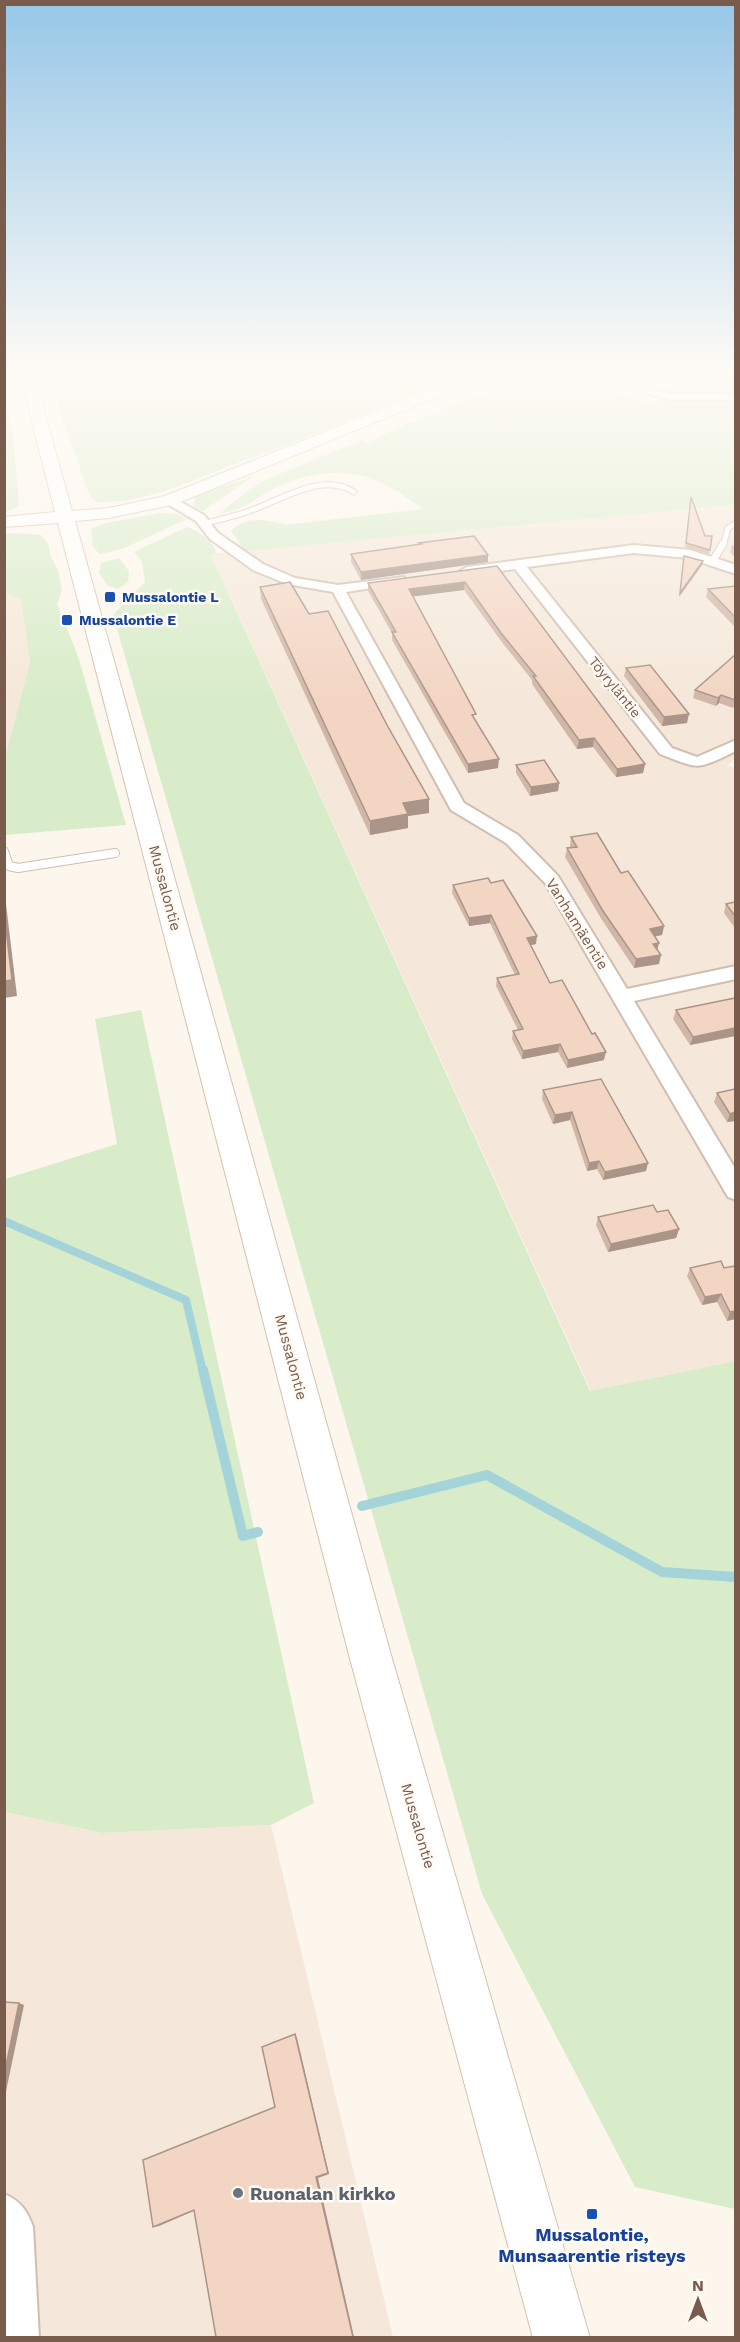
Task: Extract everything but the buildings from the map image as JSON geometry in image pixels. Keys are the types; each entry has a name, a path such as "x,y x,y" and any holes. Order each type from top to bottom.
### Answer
{"main road":[{"name":"Mussalontie","path":"57,484 370,1655 562,2337"},
{"path":"4,522 109,513 170,500 209,484"},
{"path":"4,531 31,528 66,518"}],"street":[{"path":"170,500 206,523 214,536 258,567 292,581 338,589 416,578"},
{"path":"449,573 634,549 690,554 735,570"},
{"name":"Töyryläntie","path":"517,564 666,751 698,763 735,745"},
{"name":"Vanhamäentie","path":"338,589 457,806 512,839 552,880 735,1191"},
{"path":"621,996 735,972"},
{"path":"4,2213 14,2227 19,2337"}],"lane":[{"path":"206,523 248,512 316,486 327,484"},
{"path":"341,484 348,486 354,492"},
{"path":"712,562 722,549 728,528 735,523"},
{"path":"4,850 9,866 18,868 115,853"}],"shaded area":[{"path":"735,505 736,758 728,765 736,769 735,1361 591,1391 211,554"},
{"path":"5,592 21,600 30,662 5,758"},
{"path":"5,1812 102,1833 271,1825 393,2337 5,2338"}],"green space":[{"path":"5,484 17,484 19,506 5,512"},
{"path":"86,484 182,484 150,495 114,502 96,502 90,496"},
{"path":"230,484 241,484 203,511 194,507 195,496"},
{"path":"258,484 284,484 241,508 219,514"},
{"path":"384,484 735,484 735,505 245,551 231,531 243,523 257,520 286,525 422,509"},
{"path":"163,513 177,514 187,519 122,549 100,554 93,547 91,529 105,523"},
{"path":"187,527 205,537 217,553 211,555 590,1391 735,1361 735,2209 635,2187 482,1894 113,615 145,582 142,562 134,552"},
{"path":"5,534 41,535 48,544 51,557 58,570 62,590 57,604 78,656 126,825 5,835 5,758 30,662 21,600 5,592"},
{"path":"119,558 129,571 128,582 118,589 108,586 99,573 101,563"},
{"path":"141,1010 314,1803 271,1825 102,1833 5,1812 5,1179 117,1144 95,1019"}],"waterway":[{"path":"4,1221 186,1300 203,1372"},
{"path":"203,1370 243,1536 258,1532"},
{"path":"362,1506 487,1475 662,1572 736,1577"}],"place":[{"name":"Mussalontie L","path":"110,597"},
{"name":"Mussalontie E","path":"67,620"},
{"name":"Ruonalan kirkko","path":"238,2193"},
{"name":"Mussalontie, Munsaarentie risteys","path":"592,2214"}]}
